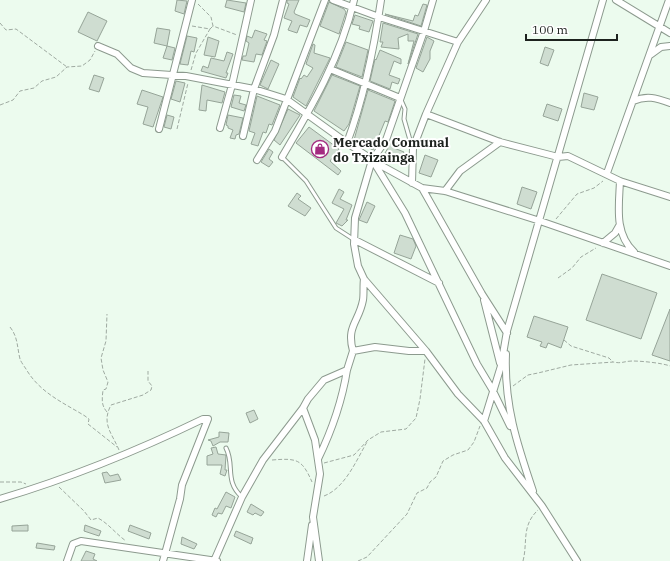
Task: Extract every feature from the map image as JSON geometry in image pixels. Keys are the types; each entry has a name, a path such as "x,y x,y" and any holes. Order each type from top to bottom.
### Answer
{"street":[{"path":"159,129 192,0"},
{"path":"220,128 232,85 251,0"},
{"path":"243,136 254,90 274,34 284,0"},
{"path":"257,160 275,131 325,0"},
{"path":"333,0 378,17 458,42"},
{"path":"282,158 330,69 354,0"},
{"path":"347,143 357,117 366,83 381,2 387,0"},
{"path":"412,183 413,148 426,114 458,42 486,0"},
{"path":"484,421 492,389 501,366 507,332 603,0"},
{"path":"616,0 670,33"},
{"path":"608,173 668,0"},
{"path":"430,1 424,31 386,140 372,160 355,218 355,240 358,266 364,279 426,351 458,394 484,421 504,458 542,506 577,561"},
{"path":"98,46 117,54 131,68 143,73 186,76 254,90 286,99 372,160 422,188 445,191 540,221 670,266"},
{"path":"649,57 661,47 670,46"},
{"path":"330,69 400,98"},
{"path":"633,101 642,97 670,102"},
{"path":"426,114 500,142 558,157 568,156 608,173 620,181 670,197"},
{"path":"445,191 460,171 500,142"},
{"path":"372,160 406,213 477,364 492,389 513,433 534,495"},
{"path":"620,181 619,226 622,238 637,255"},
{"path":"422,188 482,294 507,332 505,378"},
{"path":"604,243 610,239 619,226"},
{"path":"355,240 439,283"},
{"path":"318,462 333,427 343,396 347,370 353,351 350,340 351,329 363,300 364,279"},
{"path":"482,294 505,378 513,433"},
{"path":"353,351 375,347 409,351 426,351"},
{"path":"67,561 73,544 77,541 165,552 216,561 242,497 263,460 303,408 308,399 324,380 347,370"},
{"path":"303,408 315,440 320,474 307,561"},
{"path":"0,499 53,483 121,457 208,419 182,485 180,499 163,561"},
{"path":"313,518 319,561"}],"lane":[{"path":"400,98 405,109 404,119 407,133 413,148"},
{"path":"282,158 306,182 336,228 355,240"},
{"path":"226,448 229,454 229,473 234,490 242,497"}],"path":[{"path":"196,0 198,5 211,17 213,26"},
{"path":"0,23 6,30 16,29 67,67"},
{"path":"186,25 210,29 213,26 243,37"},
{"path":"0,104 13,100 20,91 34,88 42,81 56,77 67,67 82,66 90,60 98,46"},
{"path":"552,225 577,194 600,184 608,173"},
{"path":"558,278 572,268 581,257 604,243"},
{"path":"107,314 106,341 101,358 103,370 108,382 106,389 103,390 102,400 103,408 107,412"},
{"path":"10,327 15,334 20,360 30,377 48,394 61,400 88,418 88,424 117,446"},
{"path":"564,340 571,346 609,358 619,364 632,361 661,363 670,366"},
{"path":"318,462 354,455 368,440 381,432 406,429 416,418 426,351"},
{"path":"507,391 528,375 571,365 614,362"},
{"path":"121,457 106,426 107,412 111,405 144,396 153,388 148,381 148,371"},
{"path":"358,561 367,557 407,514 417,493 427,488 430,482 436,477 443,461 454,454 468,450 474,442 478,429 484,421"},
{"path":"315,500 330,494 346,477 368,440"},
{"path":"263,460 297,461 302,464 313,484"},
{"path":"0,482 21,482 27,484"},
{"path":"53,483 84,511 91,520 98,518 106,522 113,531 137,548"},
{"path":"523,561 526,531 534,513 542,506"}],"building":[{"path":"177,0 187,1 184,14 175,11"},
{"path":"227,0 246,3 244,12 225,7"},
{"path":"287,0 299,0 294,12 295,14 310,20 307,27 300,25 297,33 288,30 292,21 284,18 289,4 287,3"},
{"path":"329,2 344,9 346,12 339,34 320,26"},
{"path":"423,4 427,5 421,26 385,14 413,21 415,15 418,16"},
{"path":"88,12 107,21 97,41 78,32"},
{"path":"355,15 373,21 369,32 359,29 360,26 352,24"},
{"path":"383,23 418,34 408,64 414,41 408,41 408,34 398,38 399,49 381,47 383,42 380,42"},
{"path":"157,28 170,30 167,46 154,43"},
{"path":"255,30 267,34 264,40 267,41 262,55 256,54 254,62 242,60 243,56 246,56 249,43 246,41 247,36 252,38"},
{"path":"187,36 197,38 194,52 191,51 188,65 180,64"},
{"path":"208,37 219,41 215,57 204,55"},
{"path":"427,37 434,41 430,51 430,59 423,72 416,68"},
{"path":"346,42 368,50 362,77 336,67"},
{"path":"313,44 315,45 314,53 330,58 306,106 293,97 300,78 301,79 304,75 307,77 313,68 306,64"},
{"path":"167,46 175,48 172,60 163,58"},
{"path":"545,47 554,50 548,66 540,63"},
{"path":"380,50 401,59 401,64 394,61 389,75 400,79 398,84 392,82 390,89 370,81 375,59 376,60"},
{"path":"227,52 233,54 226,73 228,73 226,78 201,71 203,66 208,68 211,58 224,61"},
{"path":"271,60 279,64 268,89 260,85"},
{"path":"94,75 104,78 99,92 89,89"},
{"path":"332,75 360,86 349,124 344,131 314,111"},
{"path":"176,81 185,83 180,102 171,99"},
{"path":"202,85 225,92 222,103 207,100 206,111 199,110"},
{"path":"142,90 163,97 153,127 143,124 148,107 137,104"},
{"path":"368,90 395,101 388,122 385,121 373,150 354,140"},
{"path":"584,93 598,97 594,110 581,107"},
{"path":"234,95 241,96 239,103 246,105 244,111 231,107"},
{"path":"257,96 280,105 272,125 269,124 266,133 263,132 258,146 251,144 255,133 249,131"},
{"path":"547,104 562,109 558,121 543,116"},
{"path":"288,109 300,115 280,145 274,140"},
{"path":"167,115 174,117 171,129 164,127"},
{"path":"228,115 243,118 239,134 236,135 235,139 230,138 233,130 228,128 226,125"},
{"name":"Mercado Comunal do Txizainga","path":"309,127 339,149 330,161 341,171 338,175 296,143"},
{"path":"394,138 399,141 394,148 404,152 401,161 385,153"},
{"path":"269,149 273,152 269,159 273,162 269,167 261,162"},
{"path":"425,155 438,160 431,177 419,173"},
{"path":"522,187 537,192 531,209 517,204"},
{"path":"339,189 344,192 340,199 352,205 346,220 348,220 342,226 336,223 344,209 332,203"},
{"path":"297,193 301,196 298,199 311,208 305,216 288,206"},
{"path":"367,202 375,206 367,223 359,220"},
{"path":"400,235 413,239 416,246 411,259 394,253"},
{"path":"602,274 657,293 641,339 586,320"},
{"path":"670,309 670,361 652,355"},
{"path":"534,316 568,327 561,348 548,343 546,348 540,346 542,342 527,337"},
{"path":"254,410 258,419 250,423 246,413"},
{"path":"219,432 229,433 228,442 220,442 213,446 211,441 208,440 219,437"},
{"path":"216,447 218,454 226,455 225,470 227,470 225,476 220,474 222,465 207,465 207,456 213,454 211,448"},
{"path":"107,472 110,476 118,474 121,480 105,483 102,473"},
{"path":"226,492 235,497 231,508 226,506 222,514 218,513 216,517 212,515 215,508 217,509"},
{"path":"251,504 264,512 261,516 255,513 253,515 247,512"},
{"path":"28,525 28,531 12,531 12,526"},
{"path":"85,525 101,531 99,536 84,531"},
{"path":"130,525 151,533 149,539 128,531"},
{"path":"236,531 253,538 251,544 234,536"},
{"path":"182,537 197,544 194,549 181,544"},
{"path":"37,543 55,546 54,550 36,548"},
{"path":"86,551 95,554 93,559 97,561 81,561"}],"place":[{"name":"Mercado Comunal do Txizainga","path":"320,149"}]}
